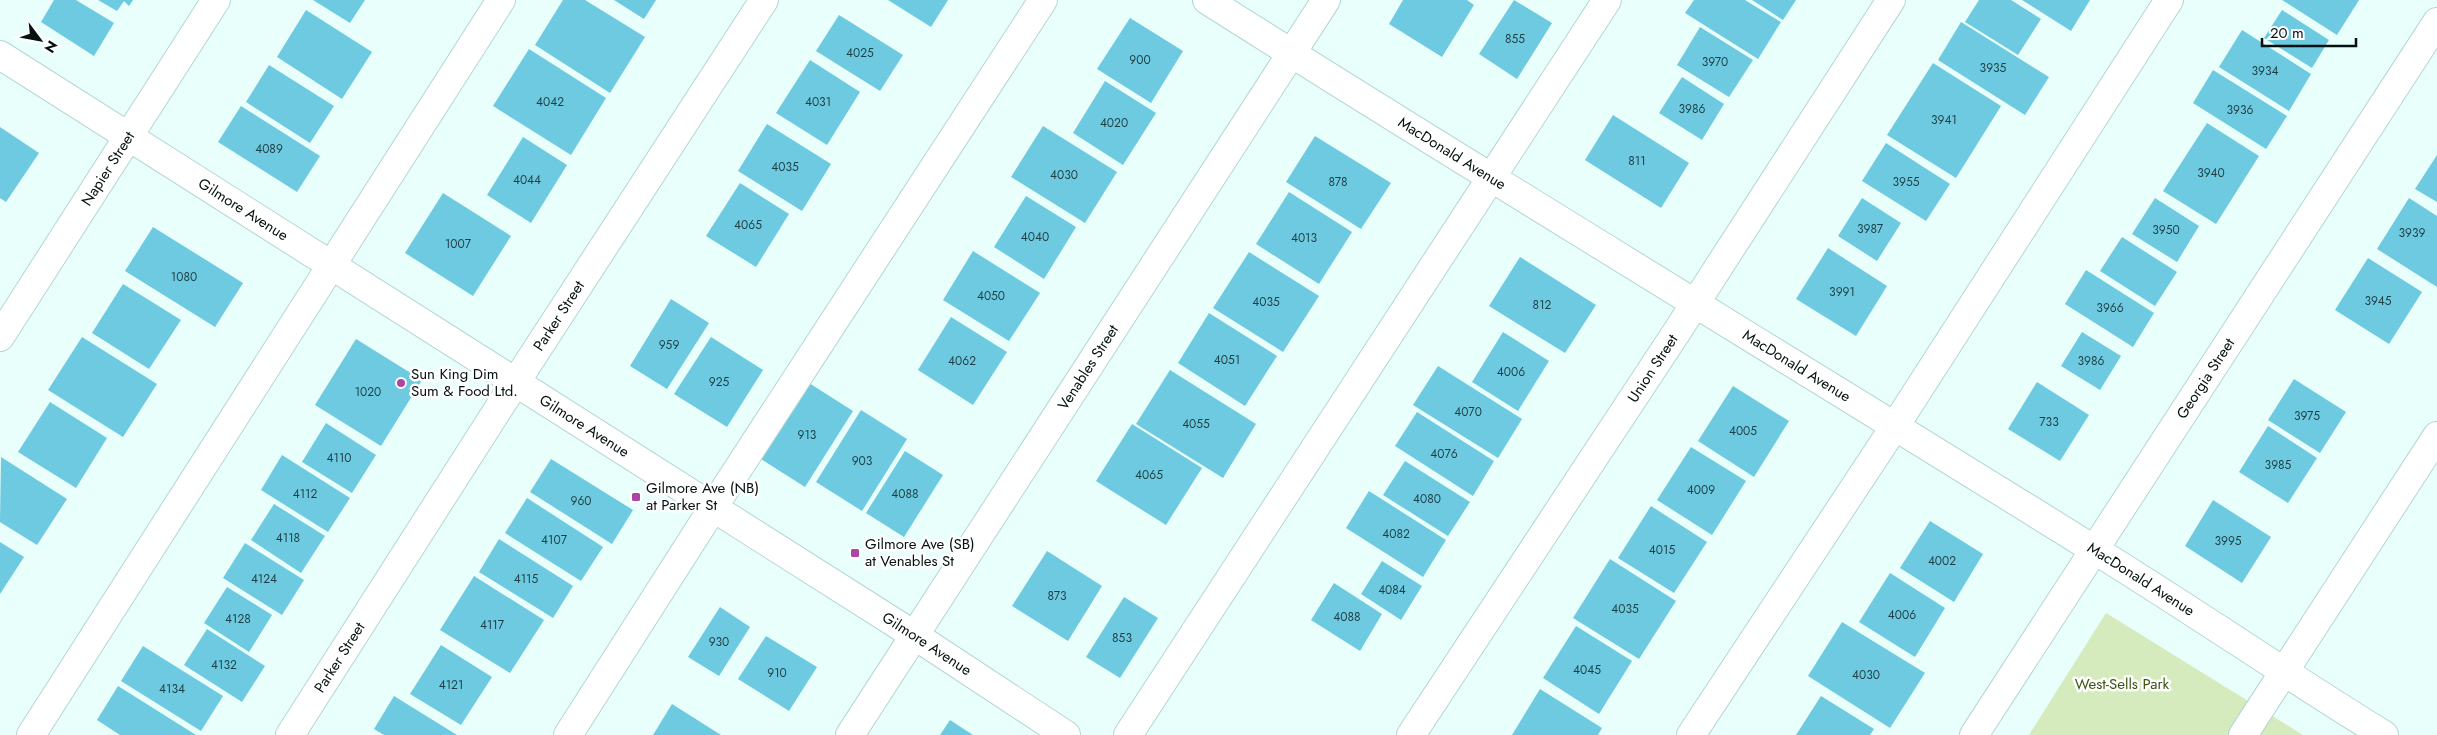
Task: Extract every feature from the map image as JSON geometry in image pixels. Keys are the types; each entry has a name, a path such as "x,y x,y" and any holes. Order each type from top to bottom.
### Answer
{"street":[{"name":"Napier Street","path":"0,338 216,0"},
{"path":"31,735 501,0"},
{"name":"Parker Street","path":"290,735 764,0"},
{"path":"568,735 713,507 1043,0"},
{"name":"MacDonald Avenue","path":"1207,0 1491,179 1696,302 2093,549 2284,673 2384,735"},
{"name":"Venables Street","path":"850,735 1326,0"},
{"path":"1128,735 1607,0"},
{"name":"Union Street","path":"1411,735 1696,302 1891,0"},
{"path":"1691,735 1896,426 2169,0"},
{"name":"Georgia Street","path":"1974,735 2437,22"},
{"name":"Gilmore Avenue","path":"0,56 914,635 1066,735"},
{"path":"2243,735 2437,436"}],"green space":[{"name":"West-Sells Park","path":"2106,613 2303,735 2029,735"}],"building":[{"path":"54,0 76,0 114,23 94,56 41,22"},
{"path":"98,0 133,0 129,6 124,1 117,11"},
{"path":"313,0 365,0 350,23"},
{"path":"563,0 585,0 645,37 610,93 535,45"},
{"path":"614,0 656,0 644,19"},
{"path":"888,0 948,0 931,27"},
{"path":"1403,0 1467,0 1474,5 1442,57 1389,24"},
{"path":"1514,0 1552,23 1517,79 1479,54"},
{"path":"1694,0 1745,0 1781,22 1758,59 1685,13"},
{"path":"1752,0 1796,0 1783,20"},
{"path":"1979,0 2011,0 2041,19 2018,55 1965,22"},
{"path":"2022,0 2090,0 2071,31"},
{"path":"2282,0 2359,0 2337,35"},
{"path":"306,10 372,52 342,99 277,57"},
{"path":"2282,10 2329,40 2312,68 2264,38"},
{"path":"839,15 903,55 880,91 816,51"},
{"path":"1130,18 1183,51 1151,103 1097,69"},
{"path":"1961,22 2049,77 2025,115 1938,60"},
{"path":"1700,27 1753,60 1729,97 1677,65"},
{"path":"2242,30 2311,74 2289,111 2219,67"},
{"path":"529,49 606,98 571,155 493,106"},
{"path":"810,60 860,92 827,145 776,113"},
{"path":"1933,63 2001,106 1956,178 1887,135"},
{"path":"269,65 334,106 310,143 246,102"},
{"path":"2213,70 2287,116 2266,149 2193,103"},
{"path":"1682,77 1724,104 1702,140 1659,113"},
{"path":"1105,81 1156,113 1123,165 1073,133"},
{"path":"241,106 320,156 297,192 218,142"},
{"path":"1613,115 1689,163 1661,208 1585,160"},
{"path":"2207,123 2259,156 2216,224 2163,191"},
{"path":"767,124 831,164 802,211 738,171"},
{"path":"1043,126 1117,172 1085,223 1011,177"},
{"path":"0,127 39,153 6,202 0,198"},
{"path":"1315,136 1391,183 1361,229 1286,182"},
{"path":"523,137 567,165 531,223 487,195"},
{"path":"1886,143 1950,184 1926,221 1862,181"},
{"path":"2437,155 2437,202 2415,189"},
{"path":"740,183 789,214 756,267 706,236"},
{"path":"1289,192 1352,232 1319,284 1256,244"},
{"path":"443,193 511,236 473,296 405,253"},
{"path":"1026,196 1076,227 1044,279 994,247"},
{"path":"1862,198 1901,223 1877,261 1838,236"},
{"path":"2155,198 2199,226 2177,262 2132,234"},
{"path":"2409,198 2437,216 2437,287 2377,249"},
{"path":"153,227 243,283 215,327 125,271"},
{"path":"2122,237 2177,272 2155,306 2100,271"},
{"path":"1828,248 1887,286 1856,336 1796,299"},
{"path":"973,251 1040,293 1009,341 943,300"},
{"path":"1249,252 1319,296 1283,352 1213,308"},
{"path":"1520,257 1596,305 1565,353 1489,306"},
{"path":"2368,258 2422,292 2389,344 2335,310"},
{"path":"2086,270 2154,313 2133,347 2065,304"},
{"path":"123,284 181,320 149,369 92,333"},
{"path":"671,299 709,323 667,389 630,366"},
{"path":"1209,313 1277,356 1245,406 1178,363"},
{"path":"951,317 1007,352 973,405 918,370"},
{"path":"1503,332 1549,361 1518,411 1472,382"},
{"path":"2082,332 2121,356 2100,390 2061,366"},
{"path":"82,337 157,384 123,437 48,390"},
{"path":"711,337 763,370 727,427 674,394"},
{"path":"356,339 422,380 381,446 315,405"},
{"path":"1438,366 1522,419 1498,458 1413,405"},
{"path":"1170,370 1256,424 1223,478 1136,424"},
{"path":"2294,379 2346,412 2320,453 2268,420"},
{"path":"2037,382 2089,415 2060,461 2008,429"},
{"path":"809,383 853,411 805,487 761,459"},
{"path":"1733,386 1789,421 1754,477 1698,441"},
{"path":"50,402 107,438 76,488 18,452"},
{"path":"861,410 907,439 862,511 816,482"},
{"path":"1417,412 1494,461 1473,496 1395,446"},
{"path":"326,423 376,455 352,493 302,462"},
{"path":"1132,424 1202,468 1166,525 1096,481"},
{"path":"2268,426 2317,458 2288,503 2239,472"},
{"path":"1691,447 1746,481 1712,535 1657,500"},
{"path":"905,451 943,475 904,537 866,513"},
{"path":"282,455 350,498 328,532 261,490"},
{"path":"1,457 67,499 37,545 0,522"},
{"path":"551,459 633,510 612,544 530,492"},
{"path":"1405,461 1470,502 1448,536 1383,495"},
{"path":"1369,491 1446,540 1423,577 1346,528"},
{"path":"527,498 603,547 581,581 505,533"},
{"path":"2213,500 2271,537 2242,583 2185,546"},
{"path":"274,504 325,536 301,573 251,540"},
{"path":"1651,506 1707,542 1674,593 1618,558"},
{"path":"1930,521 1983,554 1954,602 1900,568"},
{"path":"499,539 573,586 553,618 479,572"},
{"path":"0,542 24,557 0,594"},
{"path":"245,543 304,580 282,615 223,578"},
{"path":"1047,551 1102,586 1068,641 1012,606"},
{"path":"1610,559 1676,601 1639,659 1573,618"},
{"path":"1382,561 1422,586 1401,620 1361,594"},
{"path":"1890,573 1945,608 1915,657 1859,622"},
{"path":"474,576 544,620 510,673 440,630"},
{"path":"1334,583 1382,614 1360,651 1311,620"},
{"path":"227,587 272,615 249,652 204,623"},
{"path":"1124,597 1158,618 1120,678 1086,657"},
{"path":"720,607 750,627 719,676 688,657"},
{"path":"1842,622 1925,673 1890,728 1808,676"},
{"path":"1576,626 1632,661 1599,714 1543,678"},
{"path":"207,629 265,666 242,702 184,665"},
{"path":"766,636 817,667 789,711 738,679"},
{"path":"441,645 492,677 461,725 410,694"},
{"path":"143,646 223,696 201,731 121,681"},
{"path":"118,686 196,735 120,735 97,720"},
{"path":"1540,689 1602,728 1598,735 1512,735"},
{"path":"394,696 457,735 384,735 374,729"},
{"path":"1821,696 1874,729 1870,735 1796,735"},
{"path":"672,704 721,735 653,735"},
{"path":"950,720 973,735 940,735"}],"place":[{"name":"Sun King Dim Sum & Food Ltd.","path":"401,383"},
{"name":"Gilmore Ave (NB) at Parker St","path":"636,497"},
{"name":"Gilmore Ave (SB) at Venables St","path":"855,553"}]}
